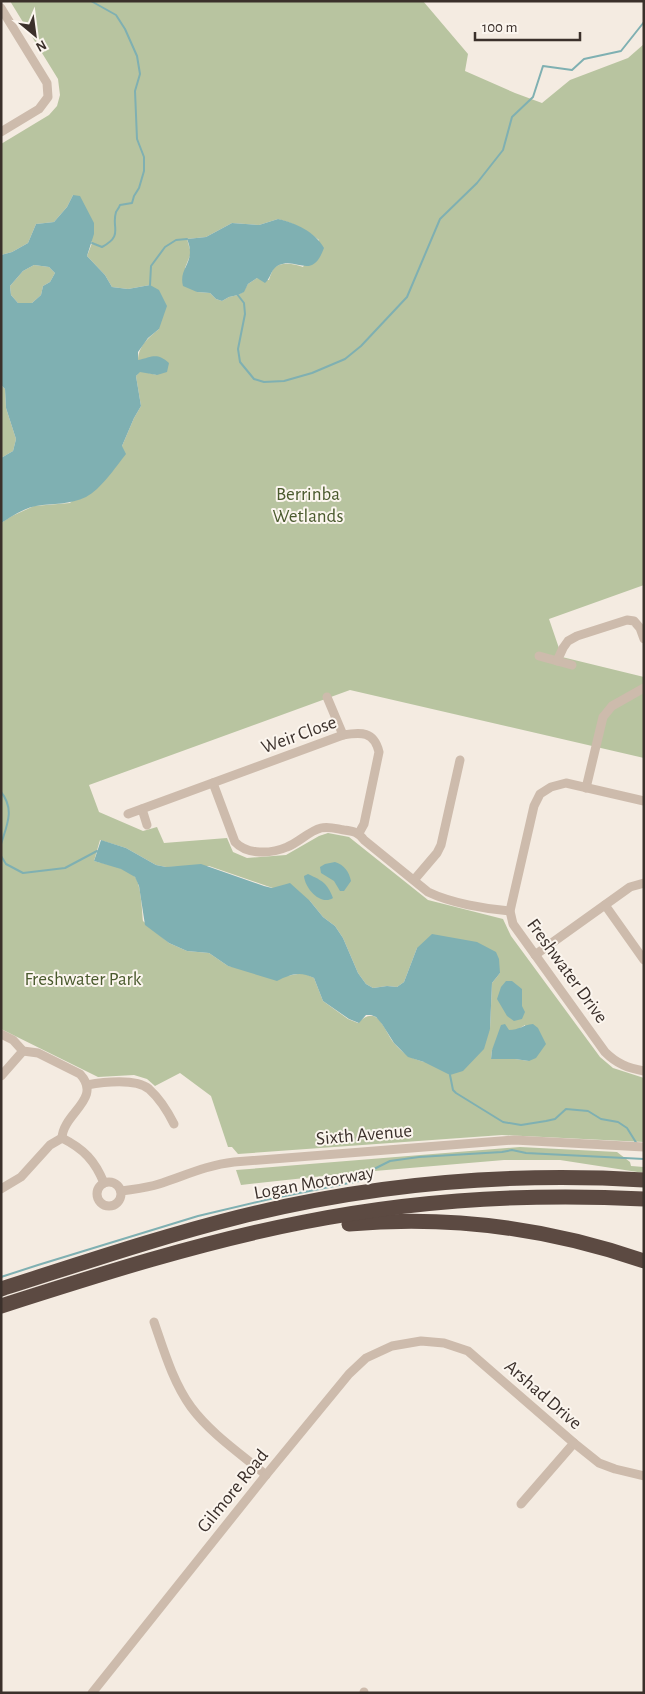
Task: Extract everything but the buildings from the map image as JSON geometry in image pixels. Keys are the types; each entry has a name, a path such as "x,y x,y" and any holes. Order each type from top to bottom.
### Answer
{"highway":[{"name":"Logan Motorway","path":"1,1289 206,1225 319,1200 437,1184 528,1178 644,1180"},
{"name":"Logan Motorway","path":"1,1306 204,1245 305,1222 415,1206 508,1198 578,1197 644,1199"},
{"path":"204,1245 231,1245 346,1224 436,1221 492,1225 545,1234 598,1246 644,1261"}],"street":[{"path":"1,8 47,82 48,97 38,109 1,132"},
{"path":"557,661 568,641 577,636 627,620 634,622 640,628 644,639"},
{"path":"539,656 572,664"},
{"path":"586,788 603,717 612,706 644,688"},
{"path":"327,697 343,735"},
{"name":"Weir Close","path":"128,814 343,735 356,733 369,735 377,742 379,752 364,824 359,834"},
{"path":"414,880 437,853 441,845 460,760"},
{"path":"213,783 235,842 241,849 249,852 276,850 287,847 319,828 328,827 351,831 359,834 428,892 494,910 510,911"},
{"name":"Freshwater Drive","path":"644,802 566,783 551,787 540,794 534,806 510,911 513,924 605,1052 613,1060 625,1067 644,1071"},
{"path":"142,809 147,825"},
{"path":"535,955 630,887 644,883"},
{"path":"605,905 644,960"},
{"path":"1,1034 13,1040 24,1051 38,1053 80,1074 84,1078 87,1085 87,1095 66,1123 62,1131 62,1138"},
{"path":"1,1076 24,1051"},
{"path":"87,1085 127,1082 139,1084 149,1089 168,1113 174,1124"},
{"path":"62,1138 89,1157 97,1166 104,1183"},
{"path":"1,1189 21,1177 50,1145 62,1138"},
{"name":"Sixth Avenue","path":"121,1191 157,1185 210,1166 234,1162 506,1141 644,1147"},
{"path":"104,1183 114,1183 121,1191 120,1199 115,1205 110,1206 102,1204 97,1193 104,1183"},
{"path":"154,1322 179,1387 191,1407 206,1424 266,1475"},
{"name":"Gilmore Road","path":"92,1693 349,1374 366,1358 392,1346 421,1340"},
{"name":"Arshad Drive","path":"421,1340 444,1343 468,1351 574,1443 600,1463 615,1469 644,1476"},
{"path":"521,1504 574,1443"}],"green space":[{"path":"10,1 423,1 468,54 465,71 542,103 570,80 628,58 644,44 644,585 549,619 562,657 644,677 644,758 350,690 89,785 99,812 143,831 157,827 164,843 227,838 233,852 247,858 286,855 319,836 328,833 349,837 428,900 503,919 511,936 600,1057 613,1068 644,1078 644,1142 502,1135 238,1154 232,1147 228,1147 211,1096 180,1073 155,1086 147,1079 134,1075 98,1077 1,1029 1,523 34,506 70,503 122,446 141,406 136,376 140,371 157,375 138,361 142,347 159,329 150,285 128,289 112,287 105,275 87,256 92,243 73,195 67,207 54,222 36,224 28,243 12,252 1,255 1,144 49,115 57,106 60,95 58,79","holes":["278,219 300,227 319,240 303,267 280,264 273,269 269,280 257,278 248,284 243,292 238,295 222,301 216,299 210,293 197,292 185,268 191,253 187,239 206,237 232,223 259,225","100,840 126,848 156,865 166,867 209,866 310,901 323,917 335,926 343,938 358,973 366,984 373,988 397,987 404,982 417,948 500,973 492,983 490,1029 424,1062 415,1059 397,1047 383,1025 375,1017 365,1018 358,1023 348,1019 323,1001 314,978 304,973 286,976 228,966 209,953 187,951 169,943 143,921 140,891 135,877 122,869 94,861","501,987 522,989 522,1006","525,1025 529,1061 491,1059 492,1050 509,1030 517,1030"]},
{"path":"34,265 49,267 55,273 50,282 43,286 41,295 32,303 18,303 11,295 10,286 23,271"},
{"path":"1,385 5,389 6,408 16,439 13,451 1,458"},
{"path":"520,1147 617,1152 630,1162 631,1166 644,1167 644,1173 560,1160 504,1160 351,1173 241,1185 236,1170"}],"water":[{"path":"73,195 80,196 94,223 94,234 87,256 105,275 112,287 128,289 150,285 159,290 167,306 159,329 148,338 138,352 138,360 158,356 169,363 167,372 157,375 140,372 136,376 141,406 122,446 126,454 97,489 86,497 74,501 27,509 1,523 1,458 13,451 16,439 6,408 5,389 1,385 1,255 12,252 28,243 36,224 54,222 67,207","holes":["34,265 49,267 55,273 50,282 43,286 41,295 32,303 18,303 11,295 10,286 23,271"]},
{"path":"278,219 292,223 316,237 324,248 315,263 309,266 286,263 276,266 265,283 257,278 248,284 244,292 222,301 216,299 210,293 197,292 183,286 183,274 190,254 187,239 206,237 232,223 259,225"},
{"path":"101,840 126,848 156,865 166,867 201,864 272,888 290,883 310,901 323,917 335,926 343,938 358,973 366,984 373,988 397,987 404,982 417,948 432,934 477,942 496,952 499,959 500,973 492,983 490,1029 484,1049 463,1071 450,1075 424,1062 408,1057 394,1043 376,1017 366,1015 359,1023 349,1019 323,1001 314,978 296,974 277,981 228,966 209,953 187,951 169,943 145,925 139,886 135,877 121,869 94,861"},
{"path":"335,862 347,871 350,877 351,881 344,891 340,891 334,881 321,873 320,867"},
{"path":"308,874 324,883 333,898 324,900 314,895 305,881 304,876"},
{"path":"506,981 512,981 522,989 522,1006 525,1012 522,1019 514,1021 507,1016 497,999 501,987"},
{"path":"505,1024 509,1030 533,1024 538,1028 546,1044 536,1058 529,1061 491,1059 492,1050 501,1025"}],"waterway":[{"path":"91,1 116,15 125,29 137,56 140,74 135,91 137,139 144,157 144,171 132,203 120,205 116,212 115,235 113,239 102,247 92,243"},
{"path":"237,294 244,303 245,314 238,349 240,362 254,379 264,382 284,381 312,373 345,359 361,346 407,297 440,219 477,183 503,150 512,117 533,97 543,66 572,70 584,59 621,51 644,22"},
{"path":"150,285 151,266 165,247 176,240 187,239"},
{"path":"1,792 9,811 1,844"},
{"path":"1,856 6,864 23,873 65,868 97,851"},
{"path":"450,1075 453,1090 456,1093 503,1122 521,1125 555,1119 566,1109 588,1111 601,1119 618,1122 627,1128 637,1144"},
{"path":"1,1277 198,1216 359,1181 374,1169 390,1161 512,1150 526,1153 644,1159"}],"park label":[{"name":"Berrinba Wetlands","path":"308,505"},
{"name":"Freshwater Park","path":"83,979"}]}
